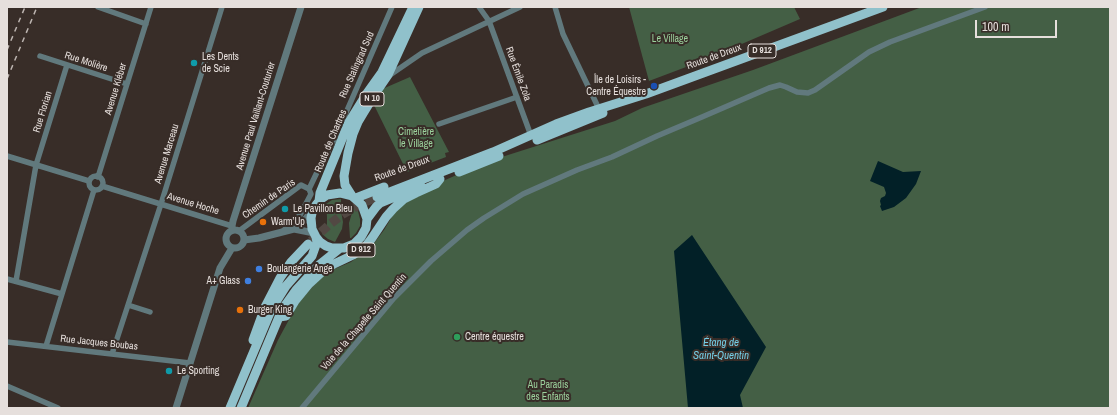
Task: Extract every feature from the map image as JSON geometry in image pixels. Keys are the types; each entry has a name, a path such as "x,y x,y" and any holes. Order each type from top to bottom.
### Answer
{"main road":[{"name":"Route de Chartres","path":"316,205 349,122 382,72 413,7"},
{"name":"Route de Chartres","path":"354,197 345,186 344,176 348,153 358,122 388,75 420,7"},
{"name":"Route de Dreux","path":"367,219 380,203 484,162 642,96 883,7"},
{"name":"Route de Dreux","path":"377,197 494,152 547,128 642,96"},
{"name":"Route de Dreux","path":"354,197 539,129 547,128"},
{"name":"Route de Dreux","path":"279,317 286,316 309,284 323,271 366,246 393,209 416,193 436,184 440,179"},
{"path":"316,205 328,195 334,193 354,197"},
{"name":"N 10","path":"354,197 361,203 367,219"},
{"name":"N 10","path":"231,405 272,308 286,286 312,256 317,242 311,224 312,213 316,205"},
{"path":"315,235 320,242 326,246 339,249 349,247 361,237 366,228 367,219"},
{"path":"231,405 237,382 266,307 280,278 291,262 308,244"},
{"path":"241,408 279,317 286,304 296,290 319,265 339,249"}],"street":[{"path":"98,7 146,24"},
{"name":"Avenue Kléber","path":"98,177 151,7"},
{"name":"Avenue Marceau","path":"112,354 161,204 222,7"},
{"name":"Avenue Paul Vaillant-Couturier","path":"235,229 301,7"},
{"name":"Rue Stalingrad Sud","path":"282,232 300,215 311,194 309,189 335,138 392,7"},
{"path":"384,85 390,75 420,7"},
{"name":"Rue Émile Zola","path":"479,7 489,21 530,133"},
{"path":"390,75 422,53 520,7"},
{"path":"555,7 563,34 600,109"},
{"name":"Voie de la Chapelle Saint Quentin","path":"302,408 394,298 431,261 462,234 484,218 523,194 577,170 610,158 769,88 780,85 798,92 808,93 815,90 868,52 890,42 985,7"},
{"name":"Rue Molière","path":"40,56 127,84"},
{"name":"Rue Florian","path":"16,281 36,165 67,65"},
{"path":"439,124 517,97"},
{"path":"7,156 89,182"},
{"path":"92,177 98,177 102,180 102,186 99,190 94,190 90,187 89,182 92,177"},
{"name":"Chemin de Paris","path":"235,229 301,185 309,189"},
{"name":"Avenue Hoche","path":"102,186 235,229"},
{"path":"46,346 94,190"},
{"path":"244,240 259,238 294,229 304,221 316,205"},
{"path":"235,229 243,234 244,240 240,247 232,248 228,245 226,240 229,233 235,229"},
{"path":"294,229 315,235"},
{"path":"176,408 220,268 232,248"},
{"path":"7,279 62,294"},
{"path":"128,305 150,312"},
{"name":"Rue Jacques Boubas","path":"7,342 190,363"},
{"path":"7,386 58,408"}],"green space":[{"name":"Le Village","path":"629,7 794,7 800,19 702,61 649,81"},
{"name":"Au Paradis des Enfants","path":"922,7 1110,7 1110,408 248,408 278,340 298,303 325,273 351,262 372,246 396,210 409,196 486,162 615,121 642,108 753,70"},
{"name":"Cimetière le Village","path":"410,77 449,152 445,153 446,157 407,172 374,105 380,90"},
{"path":"341,199 343,222 342,229 335,242 322,234 327,224 326,204 332,200"},
{"path":"354,206 358,211 360,226 356,233 350,238 349,223"}],"water":[{"path":"878,161 903,172 921,171 916,184 906,198 894,207 882,211 880,201 886,193 884,187 870,181"},
{"name":"Étang de Saint-Quentin","path":"692,235 766,347 740,395 743,408 688,408 674,251"}],"tunnel":[{"path":"311,241 343,214 377,197"}],"railway":[{"path":"7,50 25,7"},
{"path":"7,79 37,7"}],"place":[{"name":"Les Dents de Scie","path":"194,63"},
{"name":"Île de Loisirs - Centre Équestre","path":"654,86"},
{"name":"Le Pavillon Bleu","path":"285,209"},
{"name":"Warm’Up","path":"263,222"},
{"name":"Boulangerie Ange","path":"259,269"},
{"name":"A+ Glass","path":"248,281"},
{"name":"Burger King","path":"240,310"},
{"name":"Centre équestre","path":"457,337"},
{"name":"Le Sporting","path":"169,371"}]}
